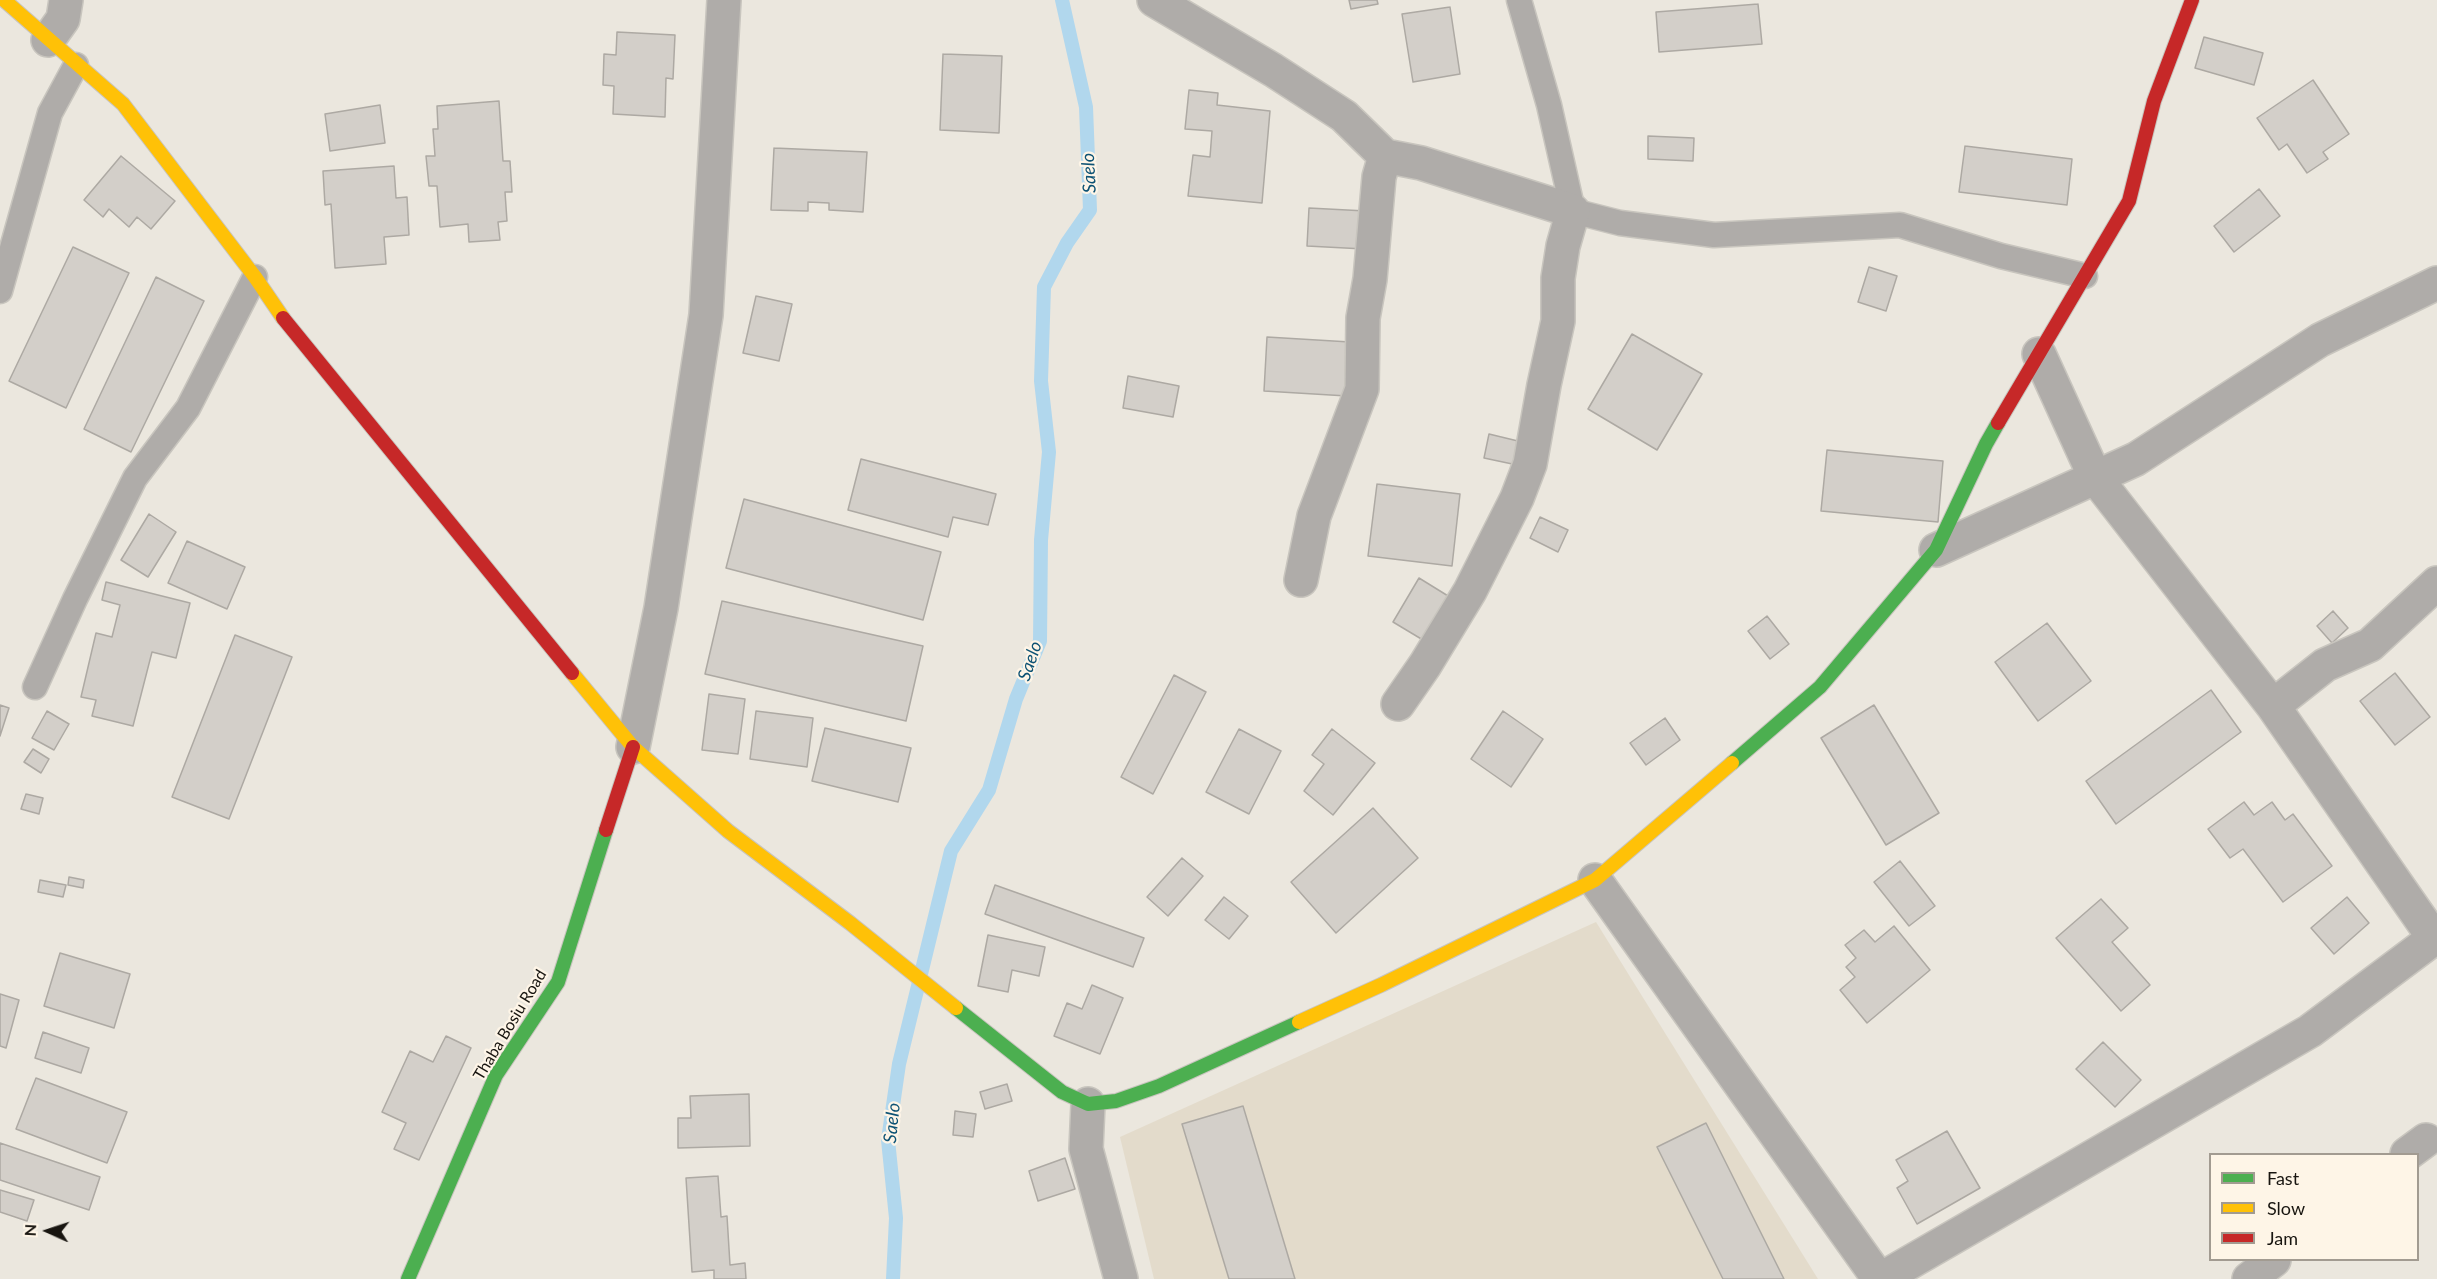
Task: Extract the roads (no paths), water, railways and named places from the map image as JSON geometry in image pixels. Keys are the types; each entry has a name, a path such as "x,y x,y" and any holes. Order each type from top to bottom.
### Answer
{"street":[{"path":"4,0 123,104 255,277 288,325 633,747 729,831 850,923 1062,1092 1088,1104 1116,1101 1159,1086 1381,985 1595,880 1820,687 1936,550 1986,444 2129,201 2154,101 2192,0"},
{"path":"48,40 63,19 66,0"},
{"path":"633,747 661,608 706,315 724,0"},
{"path":"1154,0 1273,70 1344,116 1385,156 1421,163 1573,211 1563,246 1558,278 1558,321 1530,464 1516,498 1470,591 1425,665 1398,704"},
{"path":"1301,580 1314,516 1362,389 1363,318 1370,279 1379,177 1385,156"},
{"path":"1936,550 2136,459 2320,340 2437,283"},
{"path":"1595,880 1880,1279 2310,1031 2435,937 2273,706 2095,477 2038,354"},
{"path":"2273,706 2325,665 2370,645 2437,582"},
{"name":"Thaba Bosiu Road","path":"408,1279 496,1075 558,982 633,747"},
{"path":"1088,1104 1086,1149 1121,1279"},
{"path":"2249,1279 2273,1261"}],"lane":[{"path":"1519,0 1549,105 1573,211 1620,223 1714,235 1900,225 2001,256 2085,276"},
{"path":"0,291 50,113 76,65"},
{"path":"35,687 75,599 135,478 188,408 255,277"}],"waterway":[{"name":"Saelo","path":"893,1279 896,1218 888,1140 899,1064 951,851 989,790 1016,699 1040,641 1041,540 1049,452 1041,381 1044,287 1067,243 1090,210 1086,107 1062,0"}]}
